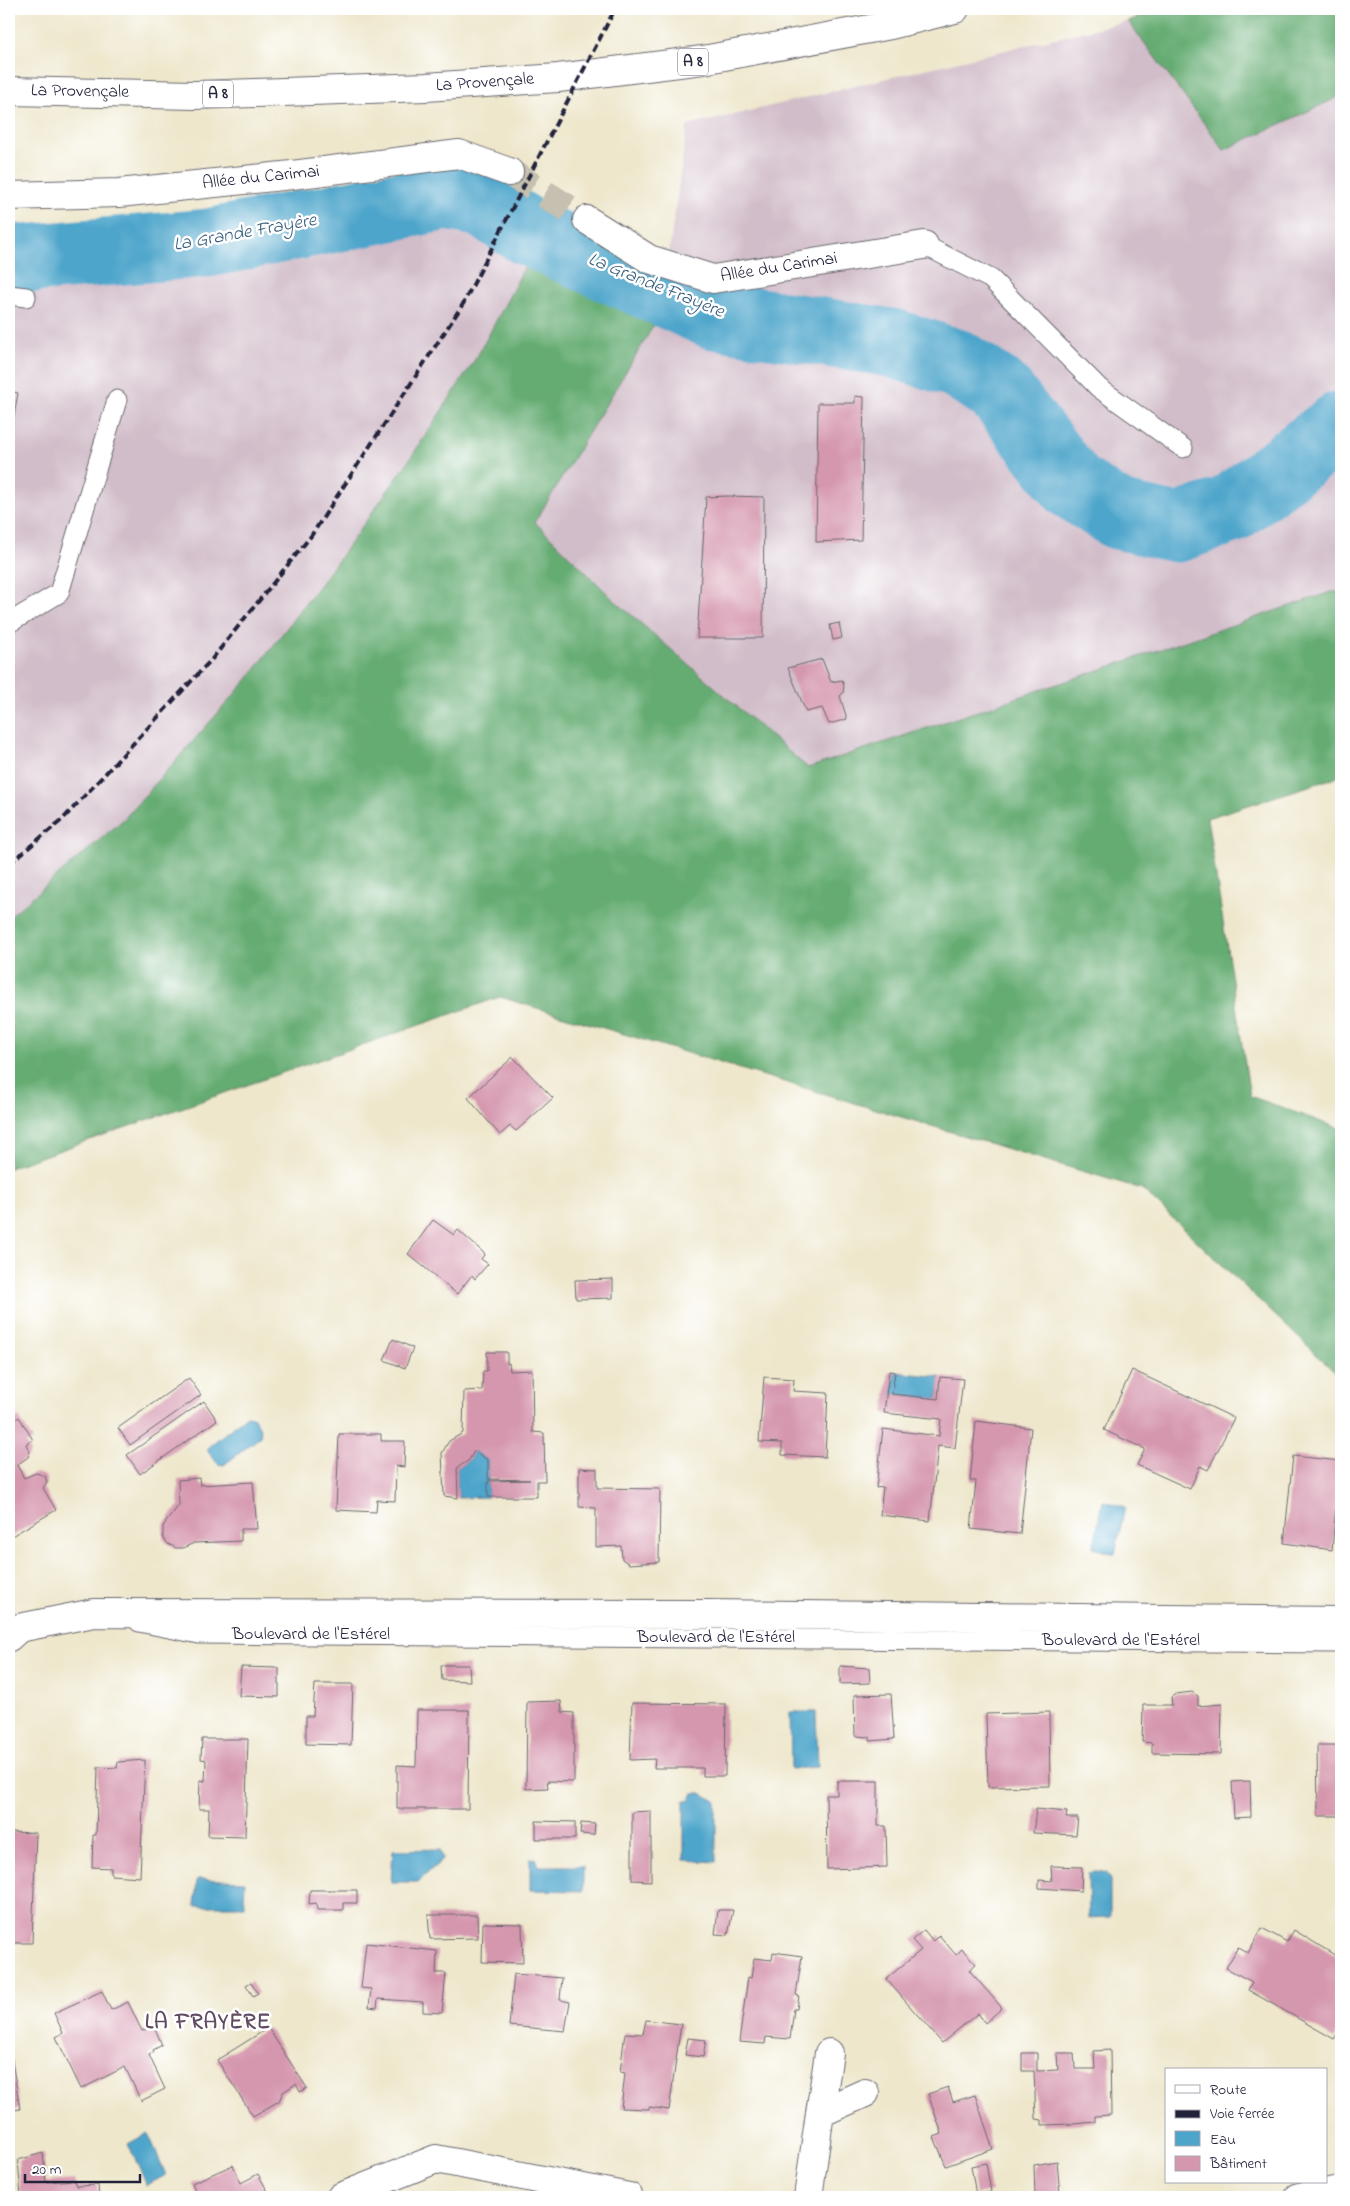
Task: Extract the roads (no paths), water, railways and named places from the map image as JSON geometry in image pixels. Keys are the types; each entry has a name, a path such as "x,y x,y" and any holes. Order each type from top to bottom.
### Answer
{"main road":[{"name":"La Provençale","path":"9,91 195,95 426,87 558,78 702,60 891,25 955,9"},
{"name":"Allée du Carimai","path":"9,196 119,193 292,175 459,154 508,172"},
{"name":"Allée du Carimai","path":"587,220 649,259 713,280 924,245"},
{"name":"Boulevard de l'Estérel","path":"9,1637 19,1628 94,1613 713,1614 1341,1621"},
{"path":"808,2197 829,2053"},
{"path":"820,2114 865,2093"},
{"path":"340,2197 436,2159 629,2197"},
{"path":"1299,2197 1341,2190"}],"lane":[{"path":"924,245 991,279 1099,388 1183,448"},
{"path":"9,623 59,593 117,400"},
{"name":"Boulevard de l'Estérel","path":"94,1613 200,1634 1341,1643"}],"water":[{"path":"895,1372 940,1377 938,1399 892,1394"},
{"path":"247,1416 253,1417 261,1429 260,1437 224,1465 218,1464 208,1452 208,1447"},
{"path":"474,1451 488,1460 488,1497 458,1498 457,1468 469,1460"},
{"path":"1103,1501 1125,1507 1115,1554 1093,1548"},
{"path":"790,1712 816,1712 818,1767 791,1769"},
{"path":"693,1793 701,1793 716,1801 716,1862 684,1860 684,1800 689,1801"},
{"path":"440,1849 443,1859 418,1882 391,1882 393,1850"},
{"path":"535,1858 538,1866 583,1866 583,1891 530,1890 530,1859"},
{"path":"1094,1871 1104,1872 1110,1878 1110,1917 1089,1918 1088,1874"},
{"path":"197,1879 245,1881 244,1906 195,1906"},
{"path":"148,2133 166,2175 147,2185 128,2144"}],"waterway":[{"name":"La Grande Frayère","path":"9,257 22,259 208,243 446,196 482,203 527,231 714,315 892,343 958,364 999,391 1073,486 1118,515 1177,528 1229,510 1341,425"}],"tunnel":[{"path":"509,172 587,220"}],"railway":[{"path":"9,864 63,819 212,659 311,536 463,304 615,9"}],"district":[{"name":"LA FRAYÈRE","path":"208,2023"}]}
